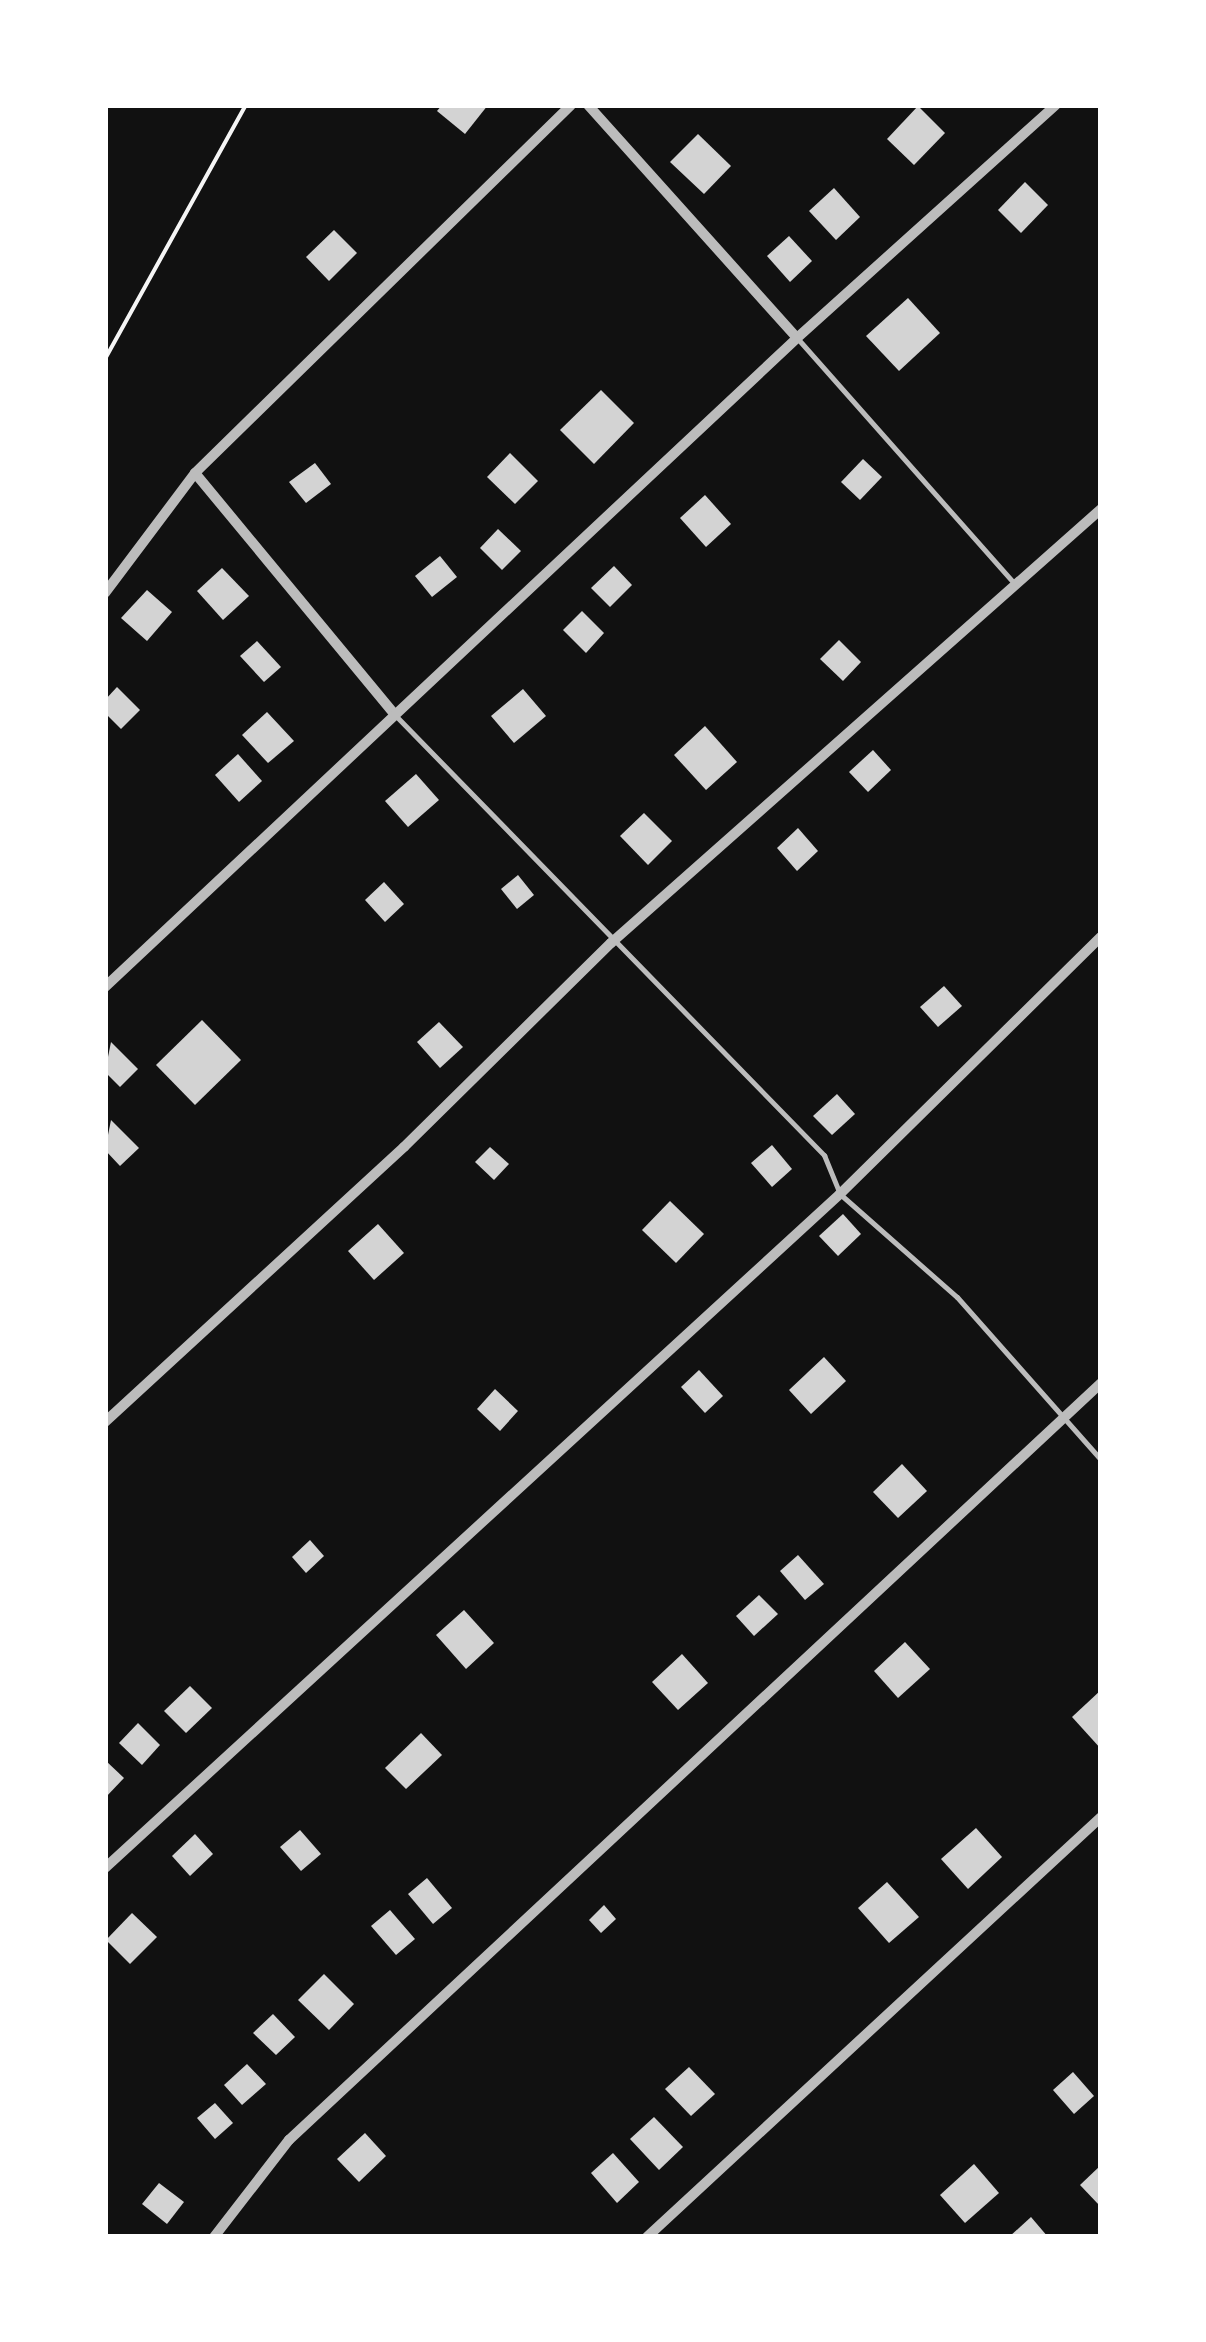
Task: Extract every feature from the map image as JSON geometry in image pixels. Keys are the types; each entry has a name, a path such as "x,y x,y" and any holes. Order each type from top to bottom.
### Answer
{"street":[{"path":"105,593 195,473 571,105"},
{"path":"588,105 797,338"},
{"path":"105,987 797,338 1056,105"},
{"path":"195,473 395,715"},
{"path":"105,1422 404,1147 611,942 1101,510"},
{"path":"105,1868 840,1194 1101,937"},
{"path":"214,2237 289,2140 1101,1383"},
{"path":"648,2237 1101,1817"}],"lane":[{"path":"797,338 1018,587"},
{"path":"395,715 611,942 824,1155 840,1194 957,1297 1101,1460"}],"path":[{"path":"105,359 246,105"}],"building":[{"path":"442,105 488,105 465,134 437,111"},
{"path":"918,106 945,133 914,165 887,139"},
{"path":"698,134 731,166 704,194 670,162"},
{"path":"1025,182 1048,205 1021,233 998,210"},
{"path":"834,188 860,217 836,240 809,211"},
{"path":"334,230 357,253 329,281 306,257"},
{"path":"789,236 812,261 790,282 767,256"},
{"path":"908,298 940,333 899,371 866,336"},
{"path":"601,390 634,423 594,464 560,430"},
{"path":"510,453 538,481 515,504 487,477"},
{"path":"863,459 882,477 860,500 841,482"},
{"path":"315,463 331,484 306,503 289,482"},
{"path":"705,495 731,524 706,547 680,518"},
{"path":"498,529 521,551 502,570 480,548"},
{"path":"440,556 457,577 432,597 415,576"},
{"path":"614,566 632,585 610,607 591,588"},
{"path":"222,568 249,596 223,620 197,591"},
{"path":"147,590 172,612 147,641 121,618"},
{"path":"582,611 604,633 586,653 563,630"},
{"path":"839,640 861,662 843,681 820,659"},
{"path":"257,641 281,667 264,682 240,656"},
{"path":"117,687 140,710 121,729 105,713 105,700"},
{"path":"523,689 546,716 514,743 491,716"},
{"path":"267,712 294,741 268,763 242,735"},
{"path":"705,726 737,762 706,790 674,755"},
{"path":"873,750 891,770 868,792 849,772"},
{"path":"238,754 262,781 239,802 215,775"},
{"path":"416,774 439,800 408,827 385,801"},
{"path":"644,813 672,841 648,865 620,836"},
{"path":"798,828 818,851 797,871 777,848"},
{"path":"518,875 534,895 517,909 501,889"},
{"path":"384,882 404,904 385,922 365,900"},
{"path":"944,986 962,1006 938,1027 920,1007"},
{"path":"202,1020 241,1060 195,1105 156,1065"},
{"path":"439,1022 463,1047 440,1068 417,1042"},
{"path":"111,1042 138,1069 120,1087 105,1072"},
{"path":"837,1094 855,1114 832,1135 813,1116"},
{"path":"111,1120 139,1148 120,1166 105,1150"},
{"path":"772,1145 792,1169 772,1187 751,1163"},
{"path":"490,1147 509,1164 494,1180 475,1162"},
{"path":"670,1201 704,1234 676,1263 642,1230"},
{"path":"843,1214 861,1234 838,1256 819,1236"},
{"path":"378,1224 404,1253 374,1280 348,1251"},
{"path":"824,1357 846,1381 811,1414 789,1390"},
{"path":"699,1370 723,1396 705,1413 681,1387"},
{"path":"495,1389 518,1411 500,1431 477,1409"},
{"path":"902,1464 927,1491 898,1518 873,1492"},
{"path":"310,1540 324,1556 306,1573 292,1557"},
{"path":"798,1555 824,1584 805,1600 780,1571"},
{"path":"759,1595 778,1614 754,1636 736,1616"},
{"path":"464,1610 494,1643 466,1669 436,1635"},
{"path":"905,1642 930,1669 898,1698 874,1671"},
{"path":"682,1654 708,1683 678,1710 652,1682"},
{"path":"190,1686 212,1708 186,1733 164,1711"},
{"path":"1101,1690 1101,1749 1072,1717"},
{"path":"138,1723 160,1745 142,1765 119,1743"},
{"path":"421,1733 442,1755 406,1789 385,1768"},
{"path":"105,1760 124,1778 105,1798"},
{"path":"976,1828 1002,1857 968,1889 941,1859"},
{"path":"300,1830 321,1854 301,1871 280,1847"},
{"path":"195,1834 213,1854 190,1876 172,1856"},
{"path":"427,1878 452,1908 433,1924 408,1894"},
{"path":"887,1882 919,1917 889,1943 858,1908"},
{"path":"604,1905 616,1919 601,1933 589,1920"},
{"path":"390,1910 415,1939 396,1955 371,1926"},
{"path":"132,1913 157,1937 130,1964 106,1940"},
{"path":"324,1974 354,2004 329,2030 298,2000"},
{"path":"273,2014 295,2037 276,2055 253,2033"},
{"path":"247,2064 266,2084 242,2105 224,2085"},
{"path":"689,2067 715,2094 691,2116 665,2089"},
{"path":"1073,2072 1094,2096 1074,2114 1053,2090"},
{"path":"215,2103 233,2123 215,2139 197,2118"},
{"path":"654,2117 683,2147 659,2170 630,2139"},
{"path":"365,2133 386,2156 359,2182 337,2159"},
{"path":"613,2153 639,2182 617,2203 591,2173"},
{"path":"974,2164 999,2193 965,2223 940,2195"},
{"path":"1101,2165 1101,2203 1099,2205 1080,2185"},
{"path":"159,2183 184,2202 167,2224 142,2204"},
{"path":"1031,2217 1048,2237 1009,2237"}]}
